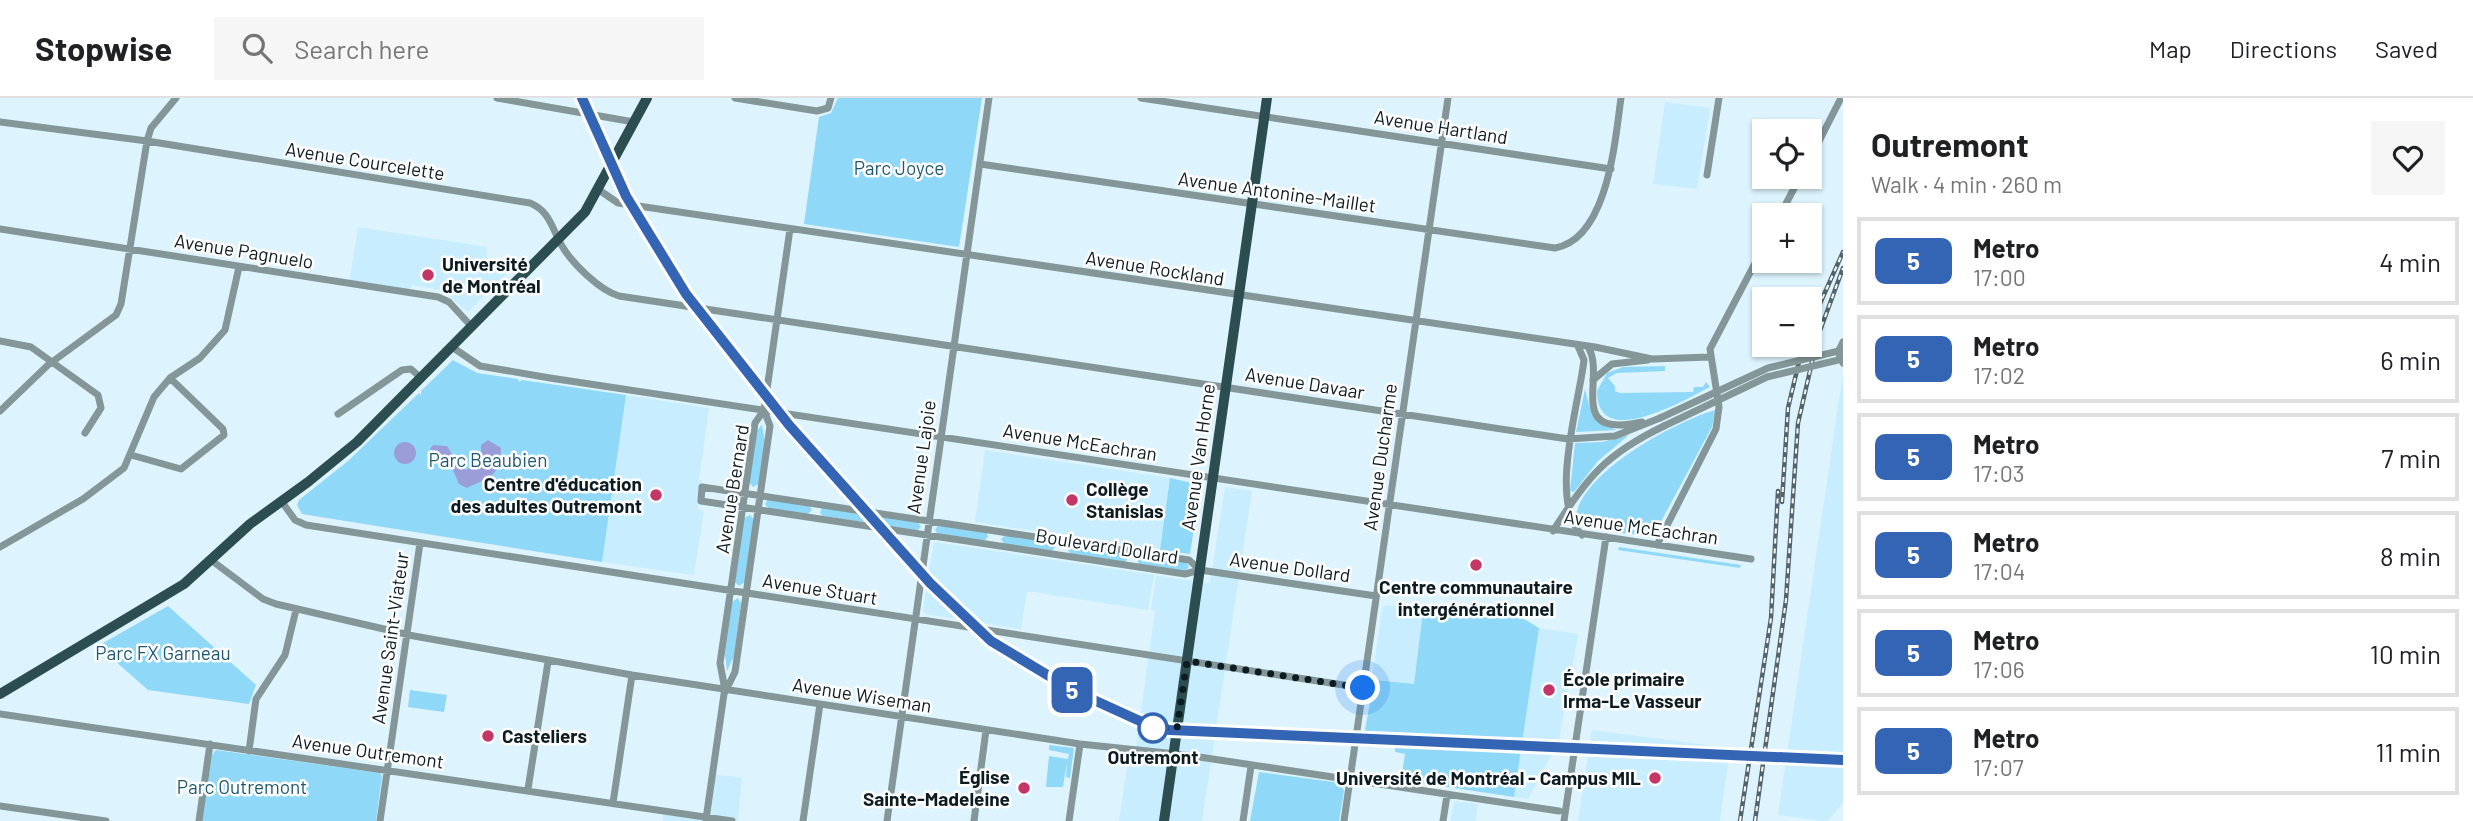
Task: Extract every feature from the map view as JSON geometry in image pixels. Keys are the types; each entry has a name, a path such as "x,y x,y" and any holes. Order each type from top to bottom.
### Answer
{"main road":[{"path":"0,694 184,584 243,531 351,447 585,212 647,98"},
{"name":"Avenue Van Horne","path":"1164,821 1267,98"}],"street":[{"path":"0,411 52,362 116,315 130,249 147,141 151,128 176,98"},
{"path":"497,98 635,122"},
{"path":"735,98 817,111 828,108 831,98"},
{"name":"Avenue Lajoie","path":"887,821 989,98"},
{"name":"Avenue Hartland","path":"1141,98 1611,169"},
{"name":"Avenue Ducharme","path":"1344,821 1448,98"},
{"path":"1611,169 1621,98"},
{"path":"1707,176 1719,98"},
{"path":"1822,135 1841,98"},
{"name":"Avenue Courcelette","path":"0,121 147,141 524,202 543,211 559,240"},
{"name":"Avenue Antonine-Maillet","path":"980,163 1548,248 1568,244 1601,201 1611,169"},
{"name":"Avenue Rockland","path":"599,190 615,203 1588,347 1652,359 1710,357"},
{"name":"Avenue Pagnuelo","path":"0,229 439,297 449,302 472,327"},
{"path":"764,410 790,229"},
{"name":"Avenue Davaar","path":"559,240 563,248 597,282 615,295 1572,439 1615,436 1660,418"},
{"path":"0,547 106,484 124,468 149,404 170,378 200,358 225,330 239,267"},
{"path":"1657,545 1718,421 1718,396 1710,357 1712,345 1752,269"},
{"path":"0,341 31,347 92,389 100,400 101,408 85,433"},
{"path":"1553,531 1608,458 1664,426 1767,377 1843,361 1838,352 1843,342"},
{"path":"1577,346 1584,360 1566,488 1572,524 1582,535"},
{"name":"Avenue McEachran","path":"452,347 470,361 485,367 1751,559"},
{"path":"1588,347 1593,357 1592,404 1605,421 1625,426 1660,418 1768,368 1843,351"},
{"path":"1592,381 1612,365 1652,359"},
{"path":"338,414 402,370 411,369 421,378"},
{"path":"131,455 181,469 224,435 223,429 170,378"},
{"name":"Avenue Bernard","path":"706,819 725,690 720,663 755,423 764,410"},
{"name":"Avenue Bernard","path":"725,690 735,672 758,510 769,426 764,410"},
{"name":"Boulevard Dollard","path":"702,487 1189,559 1200,570 1185,574 701,501 702,487"},
{"name":"Avenue Stuart","path":"282,502 295,520 304,525 1363,688"},
{"path":"1564,821 1606,537"},
{"name":"Avenue Saint-Viateur","path":"380,821 420,542"},
{"name":"Avenue Wiseman","path":"211,560 263,599 296,610 548,662 1080,744 1559,811"},
{"name":"Avenue Dollard","path":"1200,570 1376,596"},
{"path":"249,751 256,699 285,655 296,610"},
{"path":"528,789 548,662"},
{"path":"613,803 632,675"},
{"path":"803,821 820,704"},
{"name":"Avenue Outremont","path":"0,714 528,789 732,821"},
{"path":"974,821 986,730"},
{"path":"199,821 210,744"},
{"path":"1069,821 1080,744"},
{"path":"1243,821 1251,766"},
{"path":"1443,821 1447,795"},
{"path":"0,806 106,821"}],"shaded area":[{"path":"1665,102 1710,108 1697,189 1653,184"},
{"name":"Université de Montréal","path":"358,227 487,247 486,263 514,266 468,312 441,290 412,285 409,293 349,284"},
{"path":"1843,372 1843,802 1828,821 1822,821 1778,815"},
{"name":"Centre d'éducation des adultes Outremont","path":"626,395 709,408 699,480 702,480 698,509 704,511 694,575 602,562"},
{"path":"488,440 501,448 498,466 487,479 467,488 459,484 449,461 430,449 433,445 447,446 454,457 453,463 466,470 481,460 481,445"},
{"path":"405,442 413,445 416,453 413,461 405,464 397,461 394,453 397,445"},
{"name":"Collège Stanislas","path":"985,450 1170,478 1160,550 975,522"},
{"path":"1225,487 1252,491 1202,821 1119,821 1129,753 1135,754 1155,611 1151,610 1156,576 1210,583"},
{"path":"934,542 1154,575 1148,610 1027,591 1021,629 926,614 923,610"},
{"path":"1386,605 1423,611 1414,684 1372,680 1382,608"},
{"name":"École primaire Irma-Le Vasseur","path":"1539,628 1578,634 1559,741 1528,799 1514,797"},
{"name":"Université de Montréal - Campus MIL","path":"1592,730 1730,748 1720,821 1578,821"},
{"path":"713,774 742,778 738,821 663,821 664,811 706,817"},
{"path":"1455,801 1478,804 1476,821 1450,821"}],"green space":[{"name":"Parc Joyce","path":"838,98 982,98 959,247 804,224 819,117 831,113"},
{"name":"Parc Beaubien","path":"453,360 477,373 518,379 519,382 522,380 626,395 602,562 302,514 297,505 299,500 348,461 419,393 421,395 421,391"},
{"path":"1665,366 1665,371 1617,373 1608,378 1615,386 1615,391 1620,393 1693,392 1694,387 1703,387 1706,382 1710,387 1644,417 1626,420 1611,418 1601,409 1597,391 1607,373 1623,367"},
{"path":"1585,389 1593,414 1601,423 1617,430 1576,432"},
{"path":"1715,410 1712,427 1657,529 1651,534 1622,533 1598,528 1588,525 1576,516 1582,499 1595,482 1613,466 1655,437"},
{"path":"762,425 765,441 759,484 753,487 749,482 757,430"},
{"path":"1629,435 1598,461 1574,492 1570,491 1575,443 1602,442"},
{"path":"1170,478 1201,485 1190,554 1160,550"},
{"path":"768,499 809,505 812,510 808,514 768,508 765,504"},
{"path":"822,508 864,514 866,518 863,522 823,516 820,513"},
{"path":"750,515 754,520 745,582 739,586 735,582 744,518"},
{"path":"879,516 918,522 921,527 917,531 878,525 874,520"},
{"path":"938,525 987,533 988,537 984,541 938,534 935,530"},
{"path":"1006,535 1054,543 1055,547 1052,551 1004,544 1001,539"},
{"path":"1071,545 1126,554 1128,558 1125,562 1071,555 1068,550"},
{"path":"1619,547 1741,565 1740,568 1618,550"},
{"path":"1140,555 1186,562 1189,567 1185,571 1139,564 1136,558"},
{"path":"738,598 741,603 734,656 727,671 725,655 732,602"},
{"name":"Parc FX Garneau","path":"168,606 256,685 249,704 148,690 98,646"},
{"path":"1453,609 1524,619 1539,628 1514,797 1401,780 1405,754 1395,752 1396,739 1364,736 1374,680 1414,684 1423,611 1441,614"},
{"path":"410,690 447,695 444,712 408,707"},
{"path":"1049,745 1074,748 1070,778 1066,777 1067,761 1063,787 1046,787 1049,756 1068,759 1069,754 1049,750"},
{"name":"Parc Outremont","path":"216,750 380,773 382,776 376,821 202,821 212,755"},
{"path":"1259,772 1341,783 1344,791 1339,821 1250,821"}],"railway":[{"path":"1822,299 1843,252"},
{"path":"1755,821 1786,600 1798,423 1818,336 1843,268"},
{"path":"1782,502 1788,408 1800,357"},
{"path":"1740,821 1771,618 1778,491"}],"metro line":[{"name":"5","path":"582,98 626,196 686,294 789,425 930,583 991,641 1074,691 1153,727 1170,730 1843,760"}],"place":[{"name":"Université de Montréal","path":"428,275"},
{"name":"Centre d'éducation des adultes Outremont","path":"656,495"},
{"name":"Collège Stanislas","path":"1072,500"},
{"name":"Centre communautaire intergénérationnel","path":"1476,565"},
{"name":"École primaire Irma-Le Vasseur","path":"1549,690"},
{"name":"Outremont","path":"1153,728"},
{"name":"Casteliers","path":"488,736"},
{"name":"Université de Montréal - Campus MIL","path":"1655,778"},
{"name":"Église Sainte-Madeleine","path":"1024,788"}],"route":[{"path":"1153,728 1177,728 1187,661 1363,688"}]}
